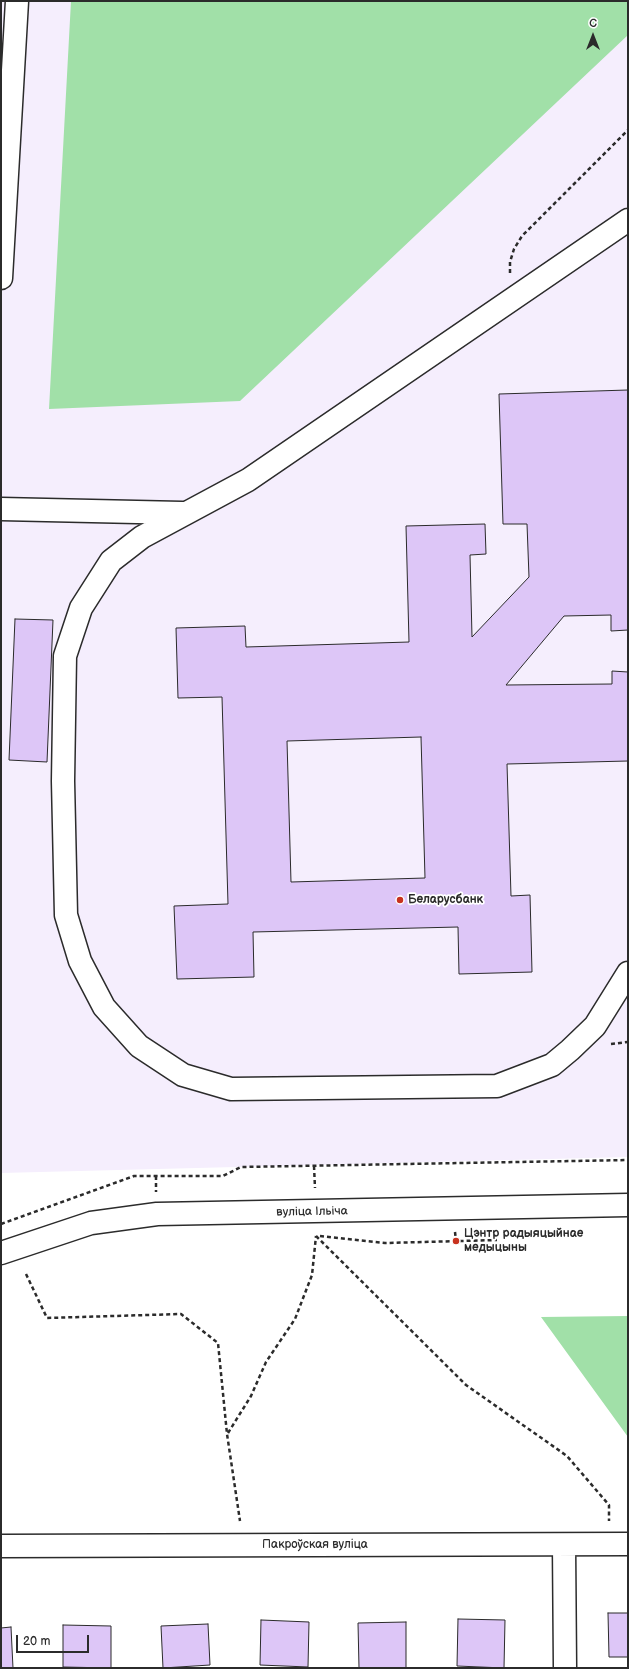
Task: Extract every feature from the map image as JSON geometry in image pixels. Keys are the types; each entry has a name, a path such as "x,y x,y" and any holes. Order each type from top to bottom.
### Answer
{"street":[{"path":"1,278 17,1"},
{"path":"628,220 248,480 142,537 111,561 81,608 66,656 63,781 66,915 80,961 104,1007 139,1046 183,1075 231,1090 497,1086 552,1065 570,1050 596,1026 628,973"},
{"path":"1,509 183,514"},
{"name":"вуліца Ільіча","path":"1,1254 91,1223 157,1214 628,1205"},
{"name":"Пакроўская вуліца","path":"1,1546 619,1544"},
{"path":"564,1545 565,1668"}],"path":[{"path":"510,275 510,262 514,249 522,236 628,130"},
{"path":"1,1224 134,1176 223,1176 241,1167 628,1160"},
{"path":"314,1166 315,1192"},
{"path":"316,1236 385,1243 497,1240"},
{"path":"227,1434 251,1396 266,1362 295,1319 312,1275 316,1236"},
{"path":"316,1236 466,1385 568,1456 609,1505 619,1544"},
{"path":"26,1274 47,1318 181,1314 218,1343 227,1434 244,1546"}],"shaded area":[{"path":"1,1 628,1 628,1157 1,1173"}],"green space":[{"path":"71,1 628,1 628,35 240,401 49,409"},
{"path":"628,1316 628,1437 541,1317"}],"building":[{"path":"628,390 628,630 611,631 611,615 564,616 506,685 612,684 612,671 628,672 628,761 507,764 511,896 530,895 532,972 459,974 458,927 253,932 254,977 177,979 174,906 228,904 222,697 178,698 176,628 245,626 246,647 409,642 406,526 485,524 486,554 470,555 472,637 529,577 527,524 503,524 499,394","holes":["421,737 425,878 291,882 287,741"]},
{"path":"15,619 53,620 47,762 9,760"},
{"path":"608,1613 628,1613 628,1657 609,1657"},
{"path":"458,1619 505,1620 504,1668 457,1666"},
{"path":"261,1620 309,1622 308,1667 260,1665"},
{"path":"406,1622 406,1668 359,1668 358,1623"},
{"path":"208,1624 210,1665 163,1668 161,1626"},
{"path":"63,1625 111,1626 111,1668 63,1667"},
{"path":"11,1627 13,1668 1,1668 1,1628"}],"place":[{"name":"Беларусбанк","path":"400,900"},
{"name":"Цэнтр радыяцыйнае медыцыны","path":"456,1241"}]}
